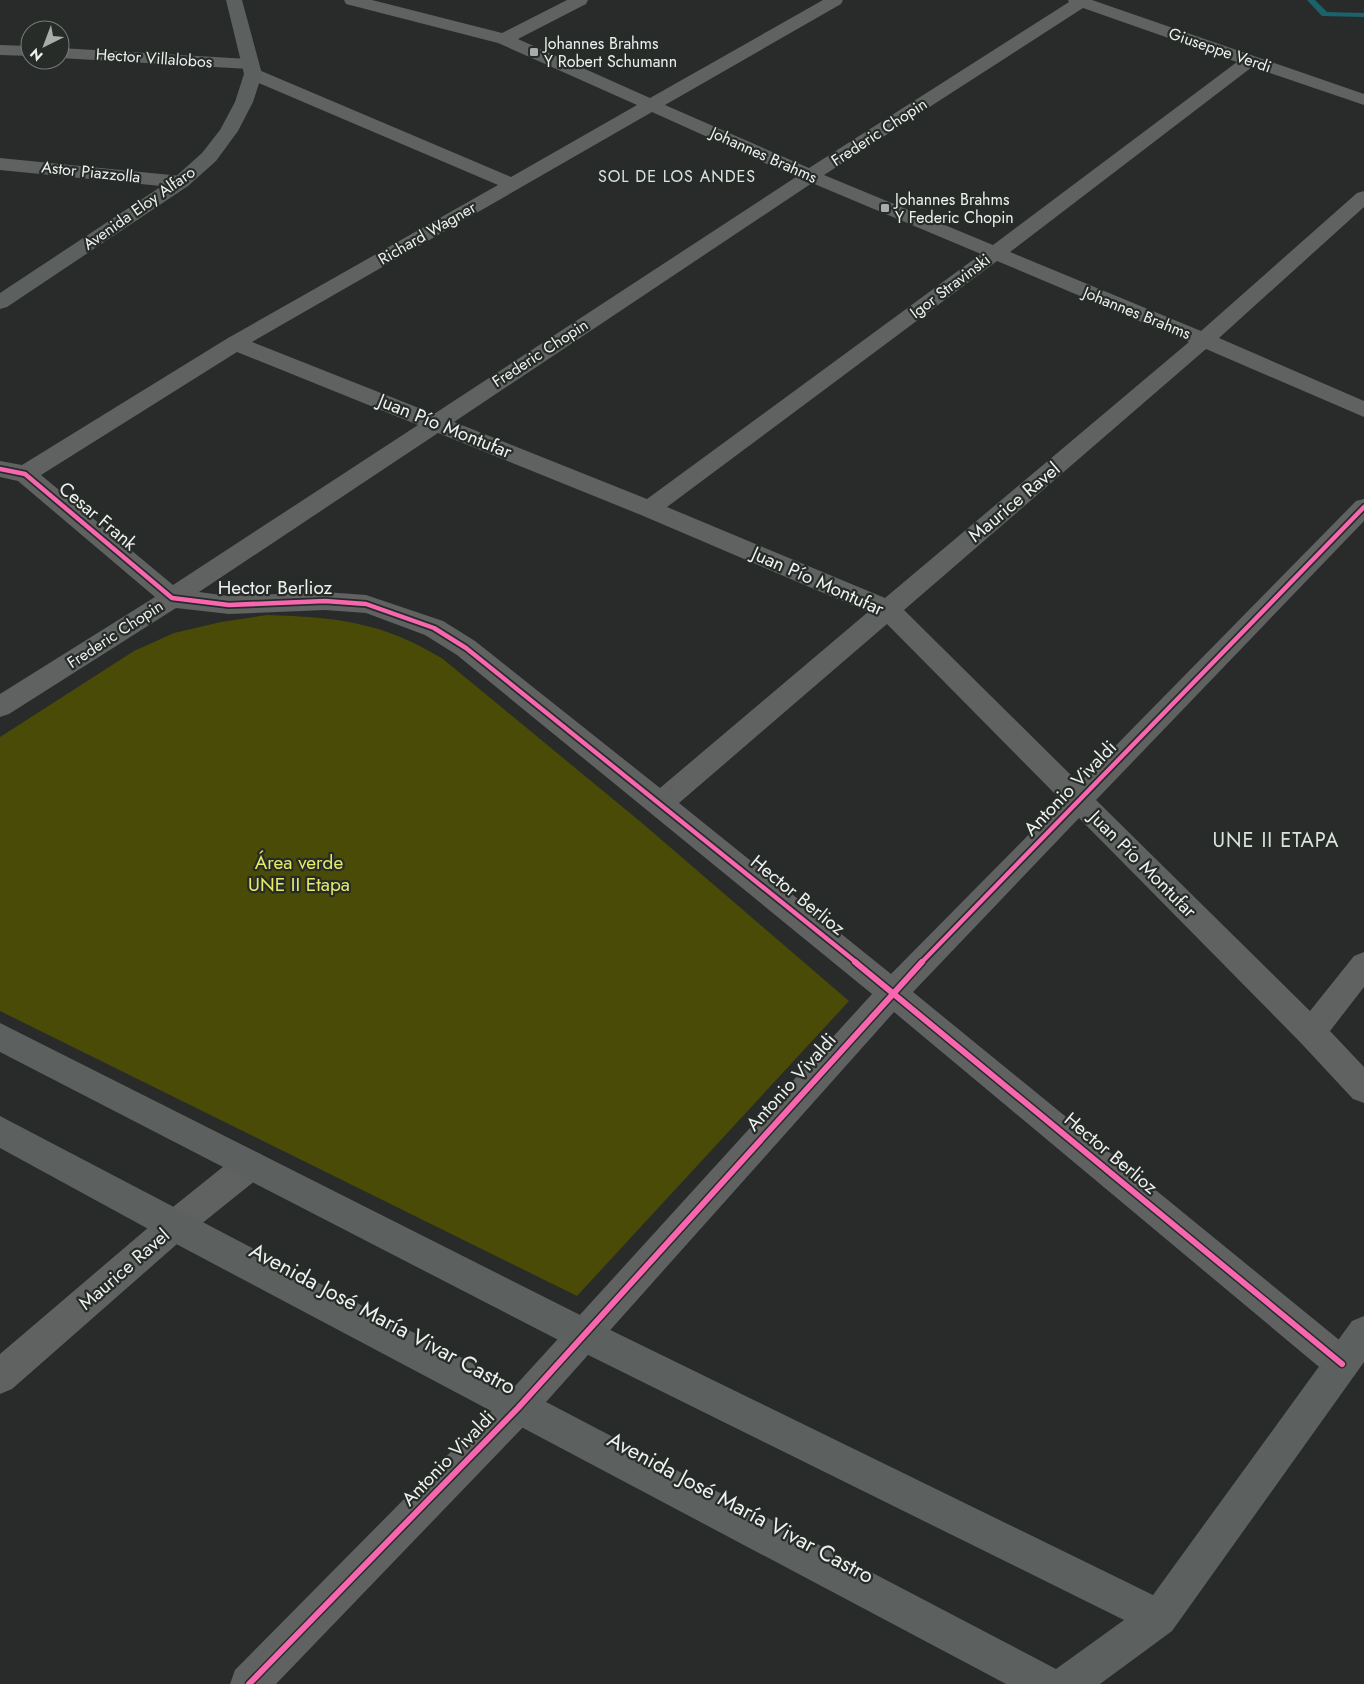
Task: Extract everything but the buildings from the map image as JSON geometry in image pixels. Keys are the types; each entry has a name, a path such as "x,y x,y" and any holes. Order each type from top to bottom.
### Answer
{"street":[{"path":"234,0 240,16 251,69"},
{"name":"Johannes Brahms","path":"352,0 504,39 810,176 1204,340 1364,410"},
{"path":"504,39 580,0"},
{"name":"Richard Wagner","path":"25,474 235,343 835,0"},
{"name":"Giuseppe Verdi","path":"1079,1 1364,100"},
{"name":"Frederic Chopin","path":"0,707 172,598 436,422 1079,1"},
{"path":"0,50 20,51"},
{"name":"Hector Villalobos","path":"70,54 251,69 512,184"},
{"name":"Igor Stravinski","path":"649,509 994,254 1250,60"},
{"name":"Avenida Eloy Alfaro","path":"0,302 181,182 209,157 229,130 244,102 251,69"},
{"name":"Astor Piazzolla","path":"0,164 181,182"},
{"name":"Maurice Ravel","path":"661,803 1204,340 1364,198"},
{"name":"Juan Pío Montufar","path":"235,343 649,509 888,610 1311,1032 1364,1089"},
{"name":"Cesar Frank","path":"0,469 25,474 172,598"},
{"name":"Antonio Vivaldi","path":"249,1684 518,1408 892,992 1364,507"},
{"name":"Hector Berlioz","path":"172,598 229,605 325,602 366,604 434,628 466,648 661,803 1342,1364"},
{"path":"1311,1032 1364,965"},
{"path":"0,1037 584,1335 1159,1618"},
{"name":"Avenida José María Vivar Castro","path":"0,1131 174,1226 1045,1684"},
{"name":"Maurice Ravel","path":"0,1377 174,1226 250,1165"},
{"path":"1068,1684 1159,1618 1364,1333"}],"green space":[{"name":"Área verde UNE II Etapa","path":"267,615 337,620 379,629 400,637 443,659 642,823 849,1001 577,1296 0,1011 0,737 134,651 174,633 221,622"}],"waterway":[{"path":"1311,0 1325,14 1364,15"}],"cycle path":[{"path":"0,469 25,474 172,598 229,605 325,601 366,604 399,614 434,628 466,648 797,915 1342,1364"},
{"path":"249,1684 518,1408 893,992 1364,507"}],"place":[{"name":"Johannes Brahms Y Robert Schumann","path":"534,52"},
{"name":"Johannes Brahms Y Federic Chopin","path":"885,208"}],"district":[{"name":"SOL DE LOS ANDES","path":"677,176"},
{"name":"UNE II ETAPA","path":"1276,840"}]}
